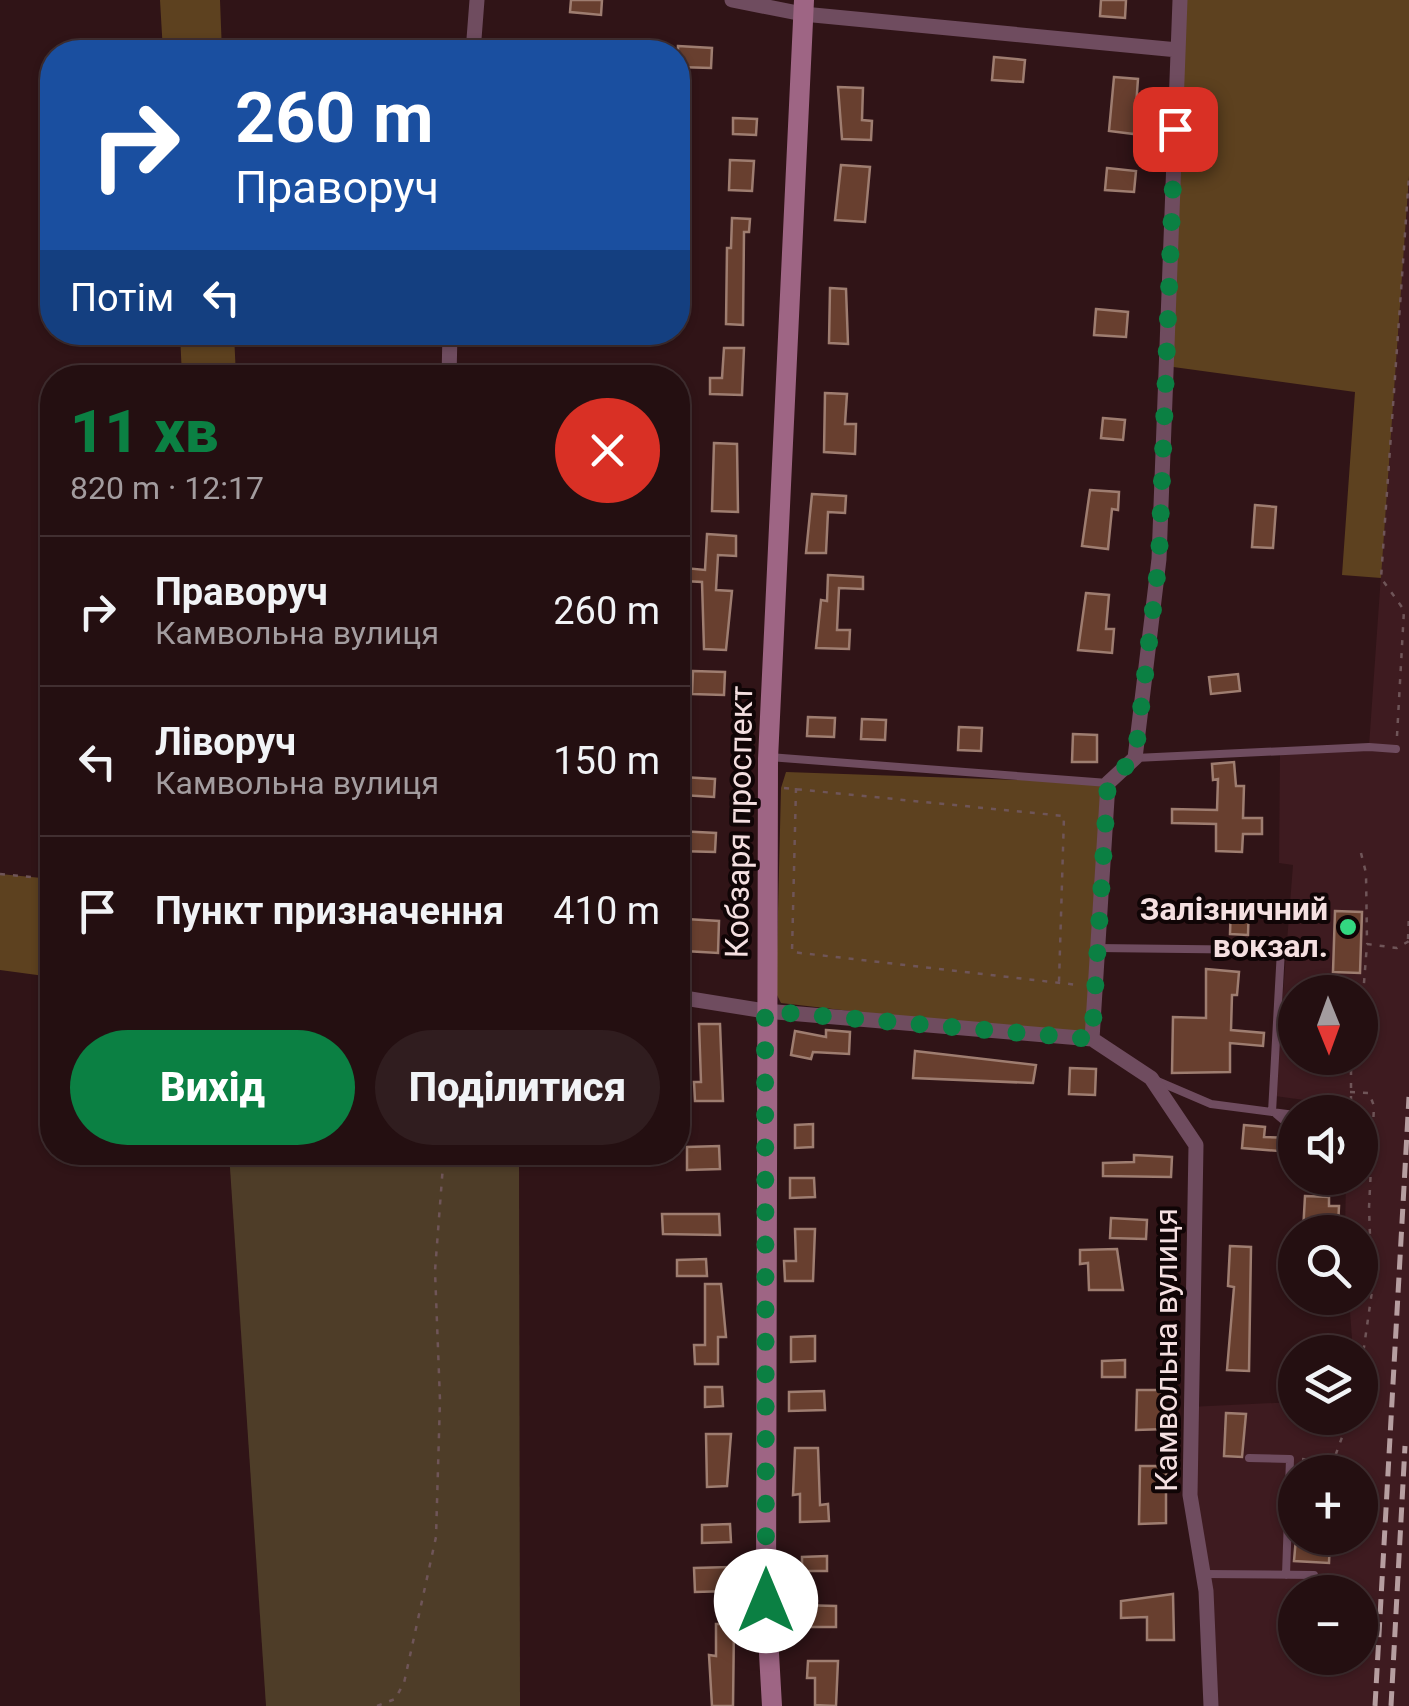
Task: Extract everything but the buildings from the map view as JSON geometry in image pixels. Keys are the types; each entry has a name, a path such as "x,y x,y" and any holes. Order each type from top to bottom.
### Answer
{"main road":[{"name":"Кобзаря проспект","path":"772,1706 766,1601 768,757 804,7"}],"street":[{"path":"474,40 477,0"},
{"path":"732,0 1178,50"},
{"path":"1092,1039 1108,782 1135,758 1159,560 1180,0"},
{"name":"Камвольна вулиця","path":"690,999 765,1011 1092,1039 1151,1078 1196,1145 1190,1495 1203,1574 1211,1706"}],"lane":[{"path":"1135,758 1368,746 1396,749"},
{"path":"768,757 1108,782"},
{"path":"1096,948 1281,950 1272,1112"},
{"path":"1151,1078 1212,1104 1278,1113"},
{"path":"1272,1112 1278,1117"},
{"path":"1249,1458 1278,1458"},
{"path":"1203,1574 1286,1575 1287,1555"}],"path":[{"path":"1409,176 1381,578 1409,617"},
{"path":"1396,749 1404,610"},
{"path":"781,788 1064,816 1059,983"},
{"path":"796,788 792,952 1095,987"},
{"path":"1361,853 1366,873 1365,975"},
{"path":"0,874 40,879"},
{"path":"1368,944 1397,948 1408,941 1409,914"},
{"path":"1350,1075 1350,1092 1369,1093 1374,1106 1369,1208 1372,1291 1366,1335"},
{"path":"377,1706 394,1699 404,1684 436,1537 440,1400 435,1271 443,1165"}],"shaded area":[{"path":"160,0 220,0 222,40 162,40"},
{"path":"1180,0 1409,0 1409,176 1381,578 1342,575 1355,392 1166,366"},
{"path":"1409,176 1409,1706 1211,1706 1189,1407 1278,1403 1278,1435 1378,1435 1378,1335 1352,1335 1350,1315 1378,1315 1378,1215 1345,1215 1346,1195 1378,1195 1378,1095 1275,1096 1278,1058 1278,1075 1378,1075 1378,975 1284,975 1293,865 1279,863 1280,753 1369,746"},
{"path":"181,345 235,345 235,365 181,365"},
{"path":"786,772 1108,783 1092,1039 781,1003 776,993 781,788"},
{"path":"0,874 40,878 40,975 0,970"},
{"path":"230,1165 519,1165 520,1706 266,1706"}],"railway":[{"path":"1375,1706 1409,1097"},
{"path":"1391,1706 1405,1446"}],"place":[{"name":"Залізничний вокзал.","path":"1348,927"}],"route":[{"path":"766,1601 765,1011 1092,1039 1108,782 1135,758 1159,560 1175,129"}]}
